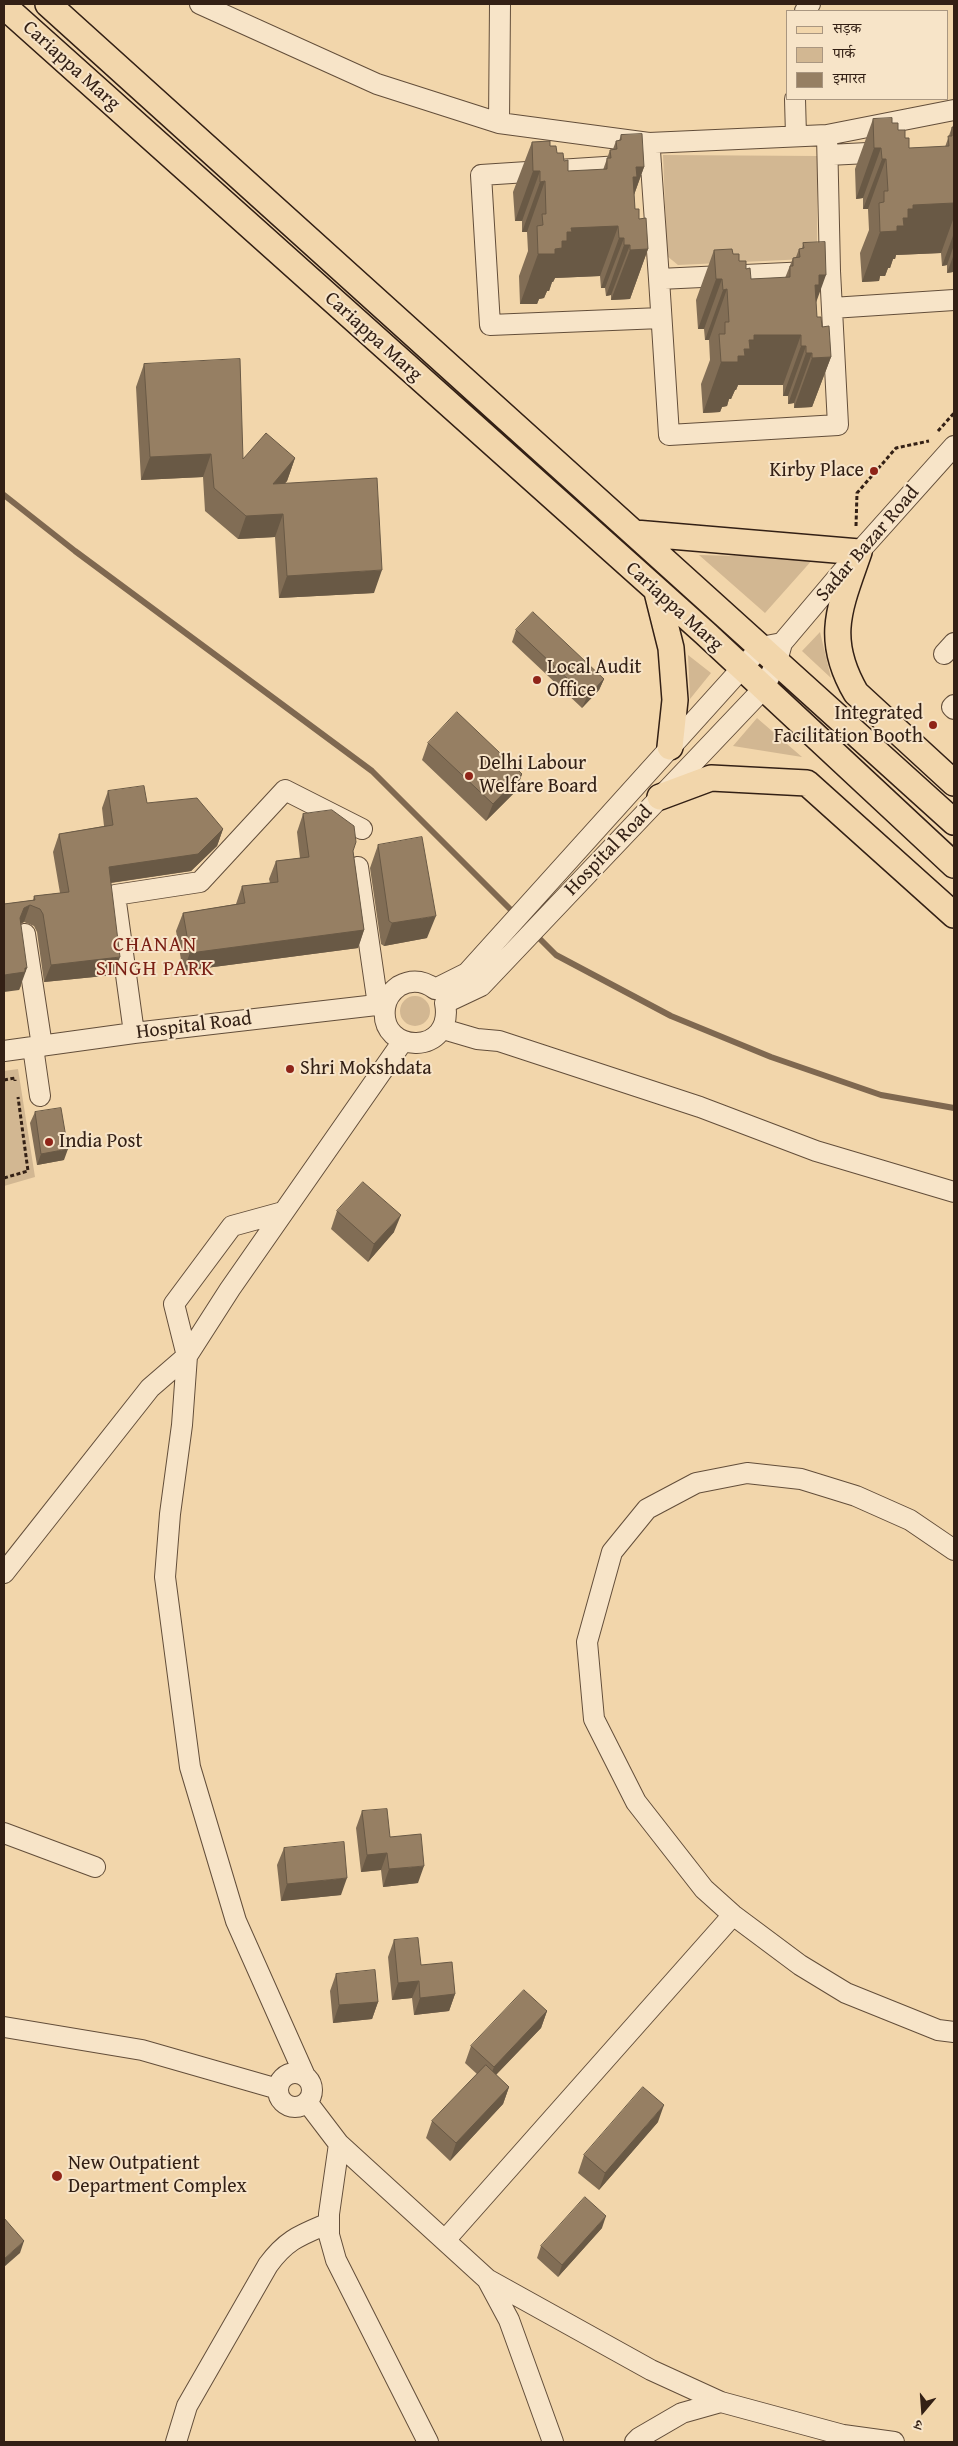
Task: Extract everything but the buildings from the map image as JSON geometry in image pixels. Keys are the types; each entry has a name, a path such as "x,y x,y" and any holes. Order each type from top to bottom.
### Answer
{"main road":[{"name":"Cariappa Marg","path":"48,4 635,533 774,650 954,822"},
{"name":"Cariappa Marg","path":"4,6 764,688"},
{"path":"388,350 408,328"},
{"path":"635,533 858,552 840,607 837,628 841,661 847,678 856,693 954,782"},
{"path":"657,592 671,648 673,665 675,700 670,747"},
{"path":"764,688 954,865"},
{"path":"660,797 711,778 807,783 954,915"}],"street":[{"path":"200,4 377,84 499,123 649,143 796,136 828,145 906,151"},
{"path":"499,123 500,4"},
{"path":"795,100 796,136"},
{"path":"828,145 954,110"},
{"path":"649,143 669,435 838,425 830,271 828,145"},
{"path":"651,164 481,175 490,325 661,318"},
{"path":"659,279 830,271"},
{"path":"832,308 954,300"},
{"name":"Sadar Bazar Road","path":"774,650 858,552 954,446"},
{"name":"Hospital Road","path":"440,996 481,986 489,963 542,890 742,668 774,650"},
{"name":"Hospital Road","path":"489,963 559,904 764,688 774,650"},
{"path":"954,705 952,707 954,710"},
{"path":"134,1033 115,895 200,882 285,790 362,829"},
{"path":"358,867 382,1005 386,1022 396,1037 403,1042 421,1044 429,1041 442,1029 447,1012 440,996 428,984 410,982 394,989 382,1005"},
{"path":"25,934 38,1046 40,1096"},
{"name":"Hospital Road","path":"4,1051 134,1033 382,1005"},
{"path":"442,1029 477,1039 499,1041 700,1107 816,1151 954,1192"},
{"path":"4,1573 150,1388 187,1356 283,1212 403,1042"},
{"path":"283,1212 232,1226 174,1304 187,1356 182,1425 170,1514 165,1577 190,1767 236,1921 312,2088 307,2102 298,2107 286,2105 278,2095 279,2082 289,2074 295,2073 305,2076"},
{"path":"954,1550 910,1520 856,1496 801,1479 747,1473 696,1483 646,1509 612,1552 587,1642 594,1719 636,1802 704,1889 732,1915 800,1965 846,1993 938,2030 954,2032"},
{"path":"4,1833 95,1867"},
{"path":"446,2239 732,1915"},
{"path":"4,2027 142,2050 278,2088"},
{"path":"307,2102 339,2144 487,2278 651,2370 721,2402 844,2439 894,2442"},
{"path":"339,2144 329,2223 329,2235 336,2260 428,2442"},
{"path":"176,2442 187,2406 268,2265 280,2248 298,2236 329,2223"},
{"path":"487,2278 509,2320 553,2442"},
{"path":"636,2442 639,2438 682,2413 721,2402"}],"path":[{"path":"4,1080 15,1078 28,1171 4,1178"}],"green space":[{"path":"663,155 817,156 817,250 806,259 678,265 667,256"},
{"path":"699,555 814,558 765,613"},
{"path":"820,632 831,678 802,651"},
{"path":"688,655 711,673 690,699"},
{"path":"757,718 802,757 733,746"},
{"path":"415,996 426,1000 430,1011 426,1022 415,1026 404,1022 400,1011 404,1000"},
{"path":"18,1069 35,1177 4,1186 4,1071"}],"waterway":[{"path":"4,495 75,551 372,771 556,955 671,1016 771,1057 881,1095 954,1108"}],"place":[{"name":"Kirby Place","path":"874,471"},
{"name":"Local Audit Office","path":"537,680"},
{"name":"Integrated Facilitation Booth","path":"933,725"},
{"name":"Delhi Labour Welfare Board","path":"469,776"},
{"name":"Shri Mokshdata","path":"290,1069"},
{"name":"India Post","path":"49,1142"},
{"name":"New Outpatient Department Complex","path":"57,2176"}],"district":[{"name":"CHANAN SINGH PARK","path":"155,958"}]}
